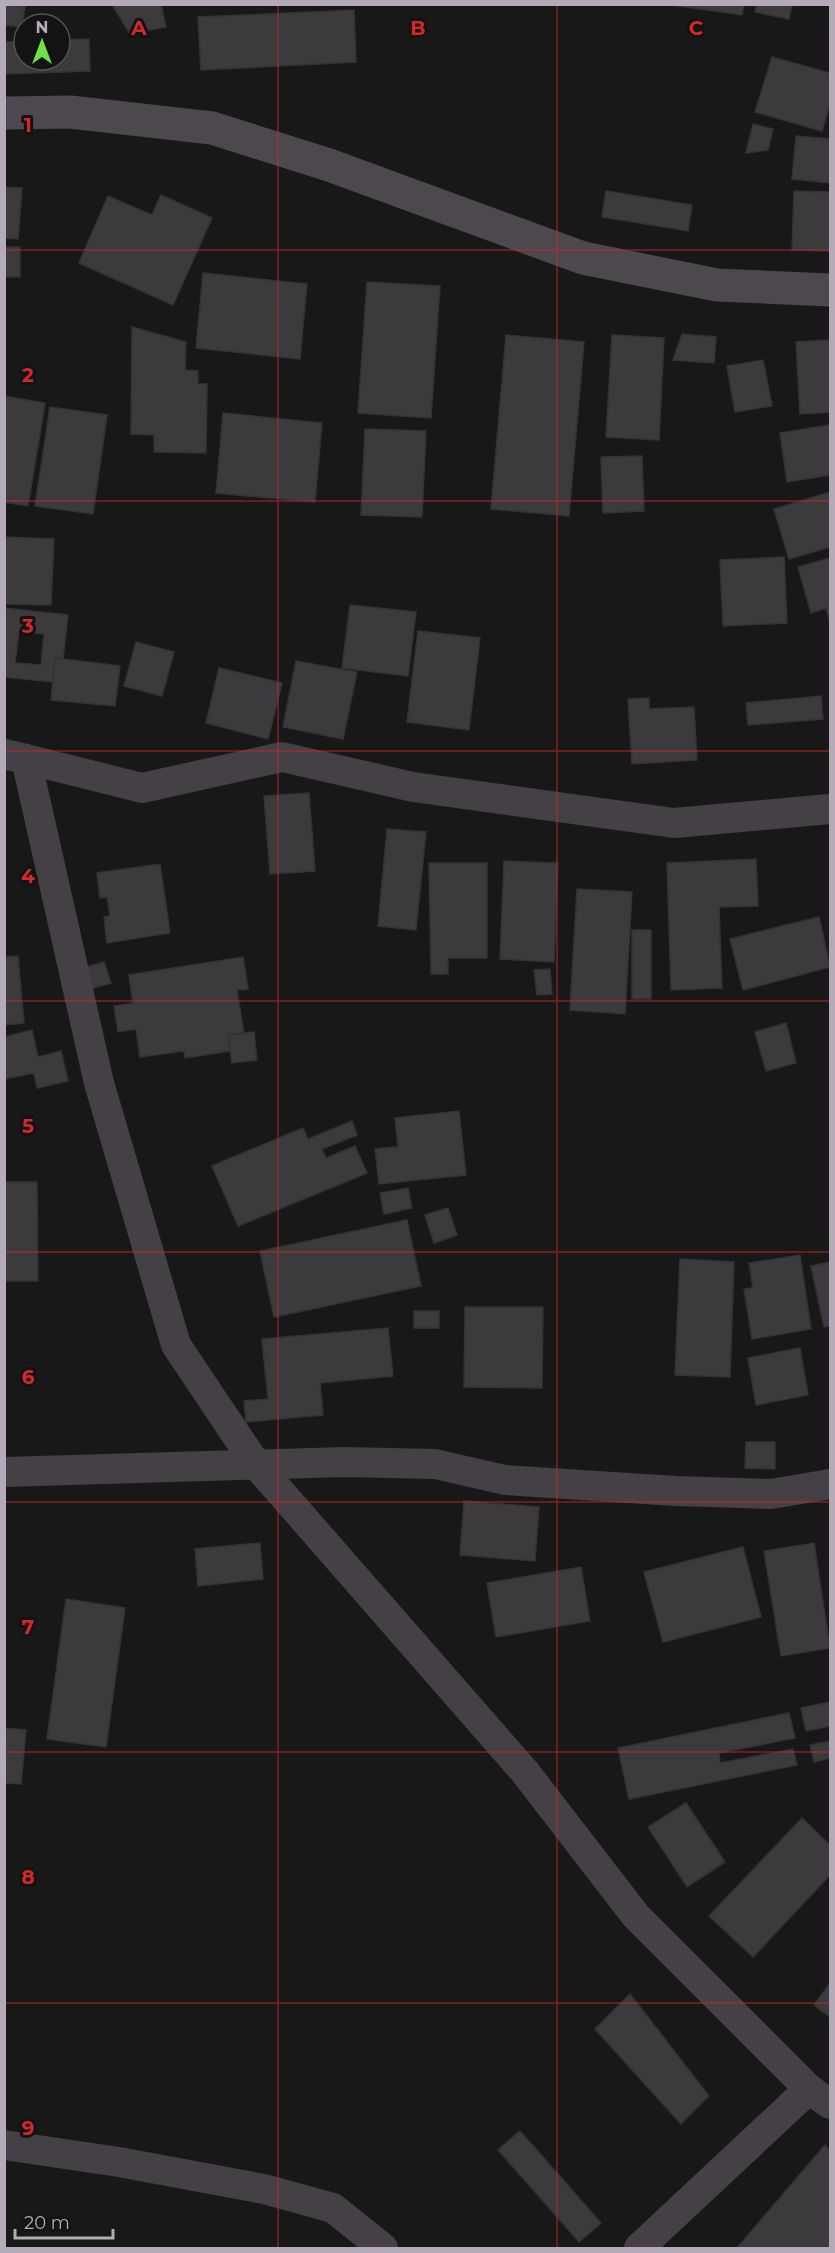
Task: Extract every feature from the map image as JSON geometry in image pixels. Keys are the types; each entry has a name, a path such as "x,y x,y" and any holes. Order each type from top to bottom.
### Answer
{"main road":[{"path":"4,113 70,112 212,128 329,165 583,258 717,285 831,290"}],"street":[{"path":"639,2248 820,2096 636,1916 525,1772 255,1463 176,1345 99,1083 15,757 142,788 282,757 413,787 674,823 831,809"},
{"path":"4,1472 345,1462 435,1464 505,1479 676,1491 771,1494 831,1484"},
{"path":"4,2145 119,2162 264,2189 333,2208 383,2248"}],"building":[{"path":"161,4 166,27 130,34 113,6"},
{"path":"665,4 744,4 742,15"},
{"path":"757,4 792,4 789,19 755,12"},
{"path":"4,5 25,7 24,12 12,12 12,26 4,25"},
{"path":"354,10 356,62 201,70 198,17"},
{"path":"89,39 90,71 72,72 72,40"},
{"path":"4,42 12,42 12,72 61,72 4,74"},
{"path":"772,57 830,73 830,104 822,131 755,112"},
{"path":"753,124 773,129 768,150 746,153"},
{"path":"796,136 830,139 830,183 792,179"},
{"path":"4,187 22,188 18,239 4,238"},
{"path":"606,191 692,205 688,231 602,217"},
{"path":"794,191 830,192 830,251 792,250"},
{"path":"161,195 212,218 173,305 79,263 108,196 152,215"},
{"path":"4,247 20,247 20,277 4,277"},
{"path":"203,273 307,284 300,359 196,348"},
{"path":"367,282 440,286 431,418 358,413"},
{"path":"132,327 186,342 185,370 198,371 198,384 207,384 206,453 154,452 154,435 131,434"},
{"path":"682,334 716,337 714,363 673,360"},
{"path":"506,335 584,342 569,516 491,509"},
{"path":"612,335 664,338 659,440 606,437"},
{"path":"830,340 830,412 800,414 796,342"},
{"path":"763,360 772,406 735,412 727,366"},
{"path":"4,396 45,403 28,506 4,502"},
{"path":"50,407 107,415 93,514 35,506"},
{"path":"223,413 322,423 315,502 216,493"},
{"path":"830,425 830,475 787,482 780,433"},
{"path":"365,429 426,431 422,517 361,515"},
{"path":"642,456 644,511 603,513 601,457"},
{"path":"830,492 830,547 789,559 774,509"},
{"path":"4,537 54,539 51,605 4,604"},
{"path":"784,557 787,623 723,626 720,560"},
{"path":"830,558 830,623 826,608 811,613 798,567"},
{"path":"350,605 416,612 408,676 342,668"},
{"path":"4,608 68,615 63,659 55,658 53,682 4,677","holes":["19,631 44,634 41,665 15,663"]},
{"path":"418,631 480,638 469,730 407,722"},
{"path":"136,642 174,652 162,696 124,686"},
{"path":"55,658 120,666 115,706 51,700"},
{"path":"296,661 357,672 343,739 283,727"},
{"path":"219,668 282,683 268,739 206,723"},
{"path":"821,696 823,719 748,725 746,703"},
{"path":"649,698 649,709 694,707 697,760 632,764 628,699"},
{"path":"309,793 315,871 270,874 264,796"},
{"path":"387,829 426,832 416,930 378,926"},
{"path":"756,859 758,906 719,907 722,988 671,990 667,863"},
{"path":"504,861 558,863 554,962 500,959"},
{"path":"429,863 487,863 487,958 448,958 448,974 431,974"},
{"path":"160,864 170,933 107,943 104,917 110,916 107,897 100,898 97,873"},
{"path":"577,889 632,892 625,1014 570,1010"},
{"path":"819,917 830,967 743,990 730,939"},
{"path":"632,930 651,930 651,999 632,999"},
{"path":"18,956 24,1023 4,1025 4,957"},
{"path":"243,957 248,989 237,990 244,1033 228,1035 230,1051 185,1058 184,1051 140,1057 136,1029 118,1032 114,1006 133,1003 129,975"},
{"path":"104,962 111,983 90,989 83,968"},
{"path":"550,969 552,994 537,995 534,970"},
{"path":"786,1023 796,1063 766,1071 755,1032"},
{"path":"32,1030 38,1057 61,1051 68,1081 37,1088 34,1073 4,1079 4,1037"},
{"path":"254,1032 257,1060 232,1063 228,1035"},
{"path":"459,1111 466,1175 379,1184 375,1149 398,1147 395,1118"},
{"path":"352,1121 357,1135 322,1149 326,1158 355,1146 367,1173 238,1226 212,1166 303,1128 308,1139"},
{"path":"4,1174 5,1182 37,1182 38,1281 4,1281"},
{"path":"408,1188 412,1208 384,1214 380,1193"},
{"path":"448,1208 457,1235 434,1243 425,1215"},
{"path":"407,1220 421,1286 274,1317 260,1251"},
{"path":"800,1255 811,1329 752,1339 744,1289 753,1288 749,1263"},
{"path":"680,1259 734,1262 730,1377 675,1375"},
{"path":"830,1262 830,1326 824,1327 811,1266"},
{"path":"465,1307 543,1307 542,1388 464,1387"},
{"path":"414,1311 439,1311 439,1328 414,1328"},
{"path":"388,1328 393,1376 320,1383 323,1415 246,1422 244,1401 268,1399 262,1339"},
{"path":"800,1348 808,1395 756,1405 748,1358"},
{"path":"746,1442 775,1442 775,1469 745,1468"},
{"path":"464,1501 539,1507 535,1561 460,1555"},
{"path":"260,1543 263,1579 198,1586 195,1549"},
{"path":"814,1543 830,1648 781,1656 764,1551"},
{"path":"743,1547 761,1617 663,1642 644,1572"},
{"path":"581,1567 590,1621 496,1637 487,1583"},
{"path":"66,1599 125,1608 106,1747 47,1739"},
{"path":"830,1702 830,1726 806,1731 801,1708"},
{"path":"789,1713 795,1738 719,1753 720,1763 793,1749 797,1765 629,1799 618,1748"},
{"path":"4,1728 26,1730 21,1784 4,1783"},
{"path":"830,1741 830,1758 814,1762 810,1745"},
{"path":"686,1803 725,1862 687,1887 648,1827"},
{"path":"802,1818 830,1845 830,1875 753,1957 709,1916"},
{"path":"830,1983 830,2017 814,2005"},
{"path":"630,1994 709,2096 681,2124 595,2029"},
{"path":"520,2131 601,2223 579,2242 498,2150"},
{"path":"825,2145 830,2150 830,2248 737,2248"}]}
